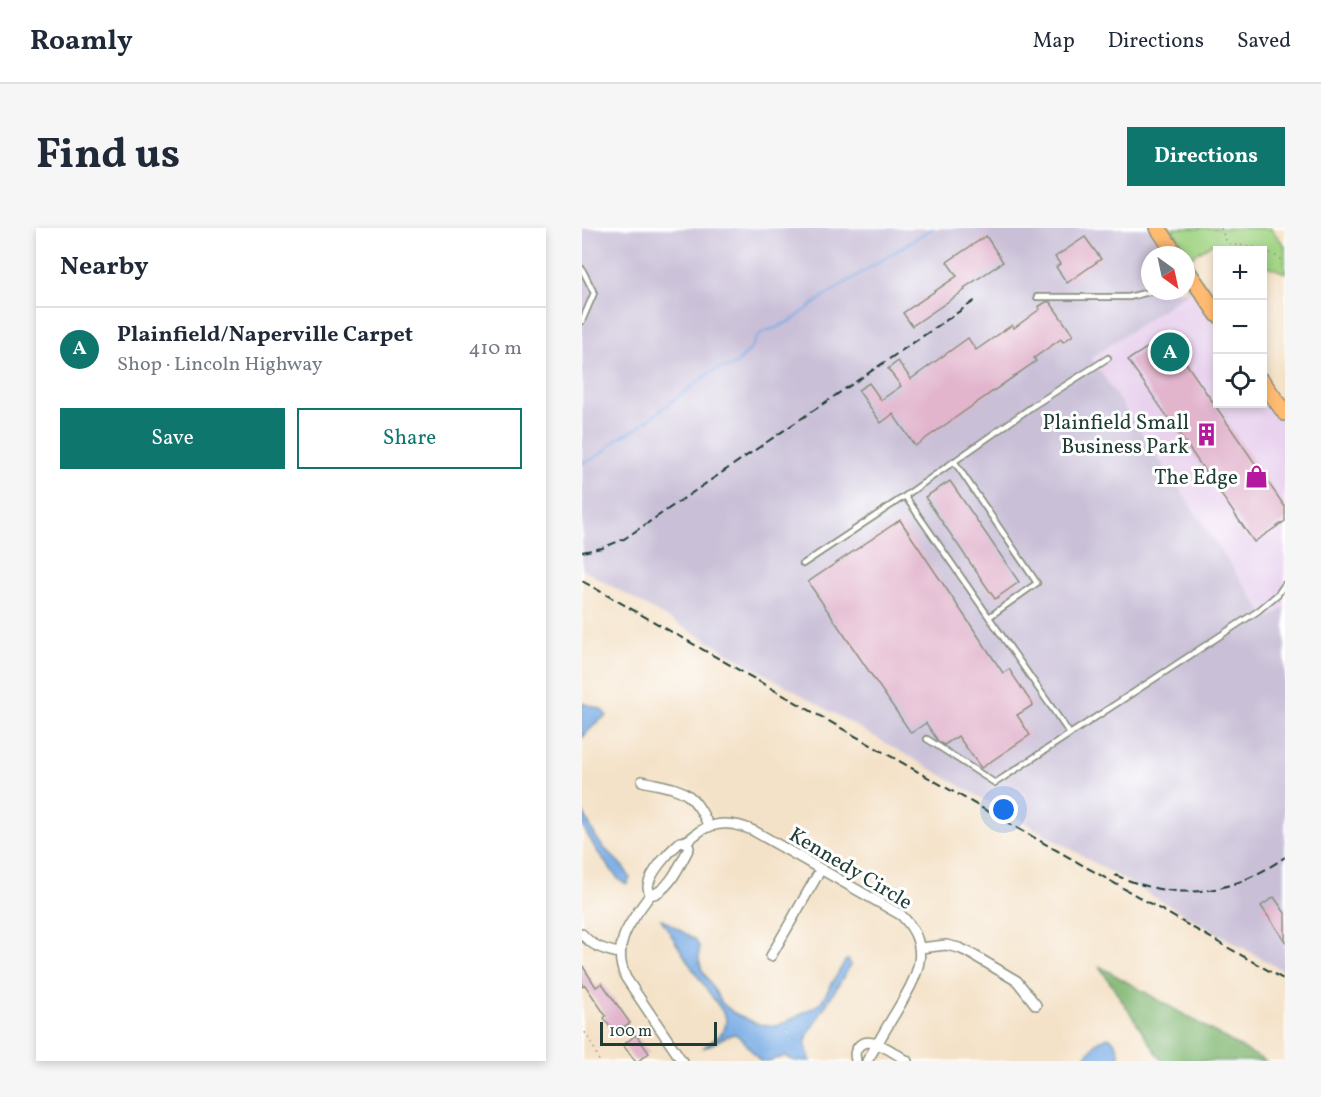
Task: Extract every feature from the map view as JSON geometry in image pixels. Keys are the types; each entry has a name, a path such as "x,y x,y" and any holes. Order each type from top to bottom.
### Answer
{"main road":[{"path":"1158,228 1170,246"},
{"path":"1195,283 1213,308"},
{"path":"1267,387 1285,413"}],"street":[{"path":"642,781 681,790 700,807 709,827 687,842 680,842 660,864 648,887 650,895"},
{"name":"Kennedy Circle","path":"709,827 721,824 746,827 821,869 901,915 913,930 920,948"},
{"path":"678,1060 626,978 622,970 620,953 625,931 650,895 657,894 670,881 689,848 687,842"},
{"path":"771,956 821,869"},
{"path":"582,934 600,949 620,953"},
{"path":"871,1060 877,1044 913,982 918,968 920,948 946,945 970,953 1017,981 1036,1005"},
{"path":"856,1061 855,1051 860,1044 870,1041 907,1061"}],"lane":[{"path":"582,269 594,293 582,321"},
{"path":"1037,297 1128,297 1141,294"},
{"path":"803,564 1033,406 1108,358"},
{"path":"954,461 1037,584 989,617"},
{"path":"905,495 1070,734"},
{"path":"927,739 995,783 1258,610 1278,594 1285,584"},
{"path":"1278,594 1285,593"}],"path":[{"path":"1221,228 1225,239 1231,245 1260,249 1274,254 1285,262"},
{"path":"582,1028 599,1061"}],"shaded area":[{"path":"582,228 1150,228 1162,246 1141,246 1141,300 1176,300 1091,358 1267,619 1285,608 1285,972 582,569"},
{"path":"1195,296 1213,320 1213,408 1267,408 1267,397 1285,427 1285,608 1267,620 1091,358 1176,300 1195,300"}],"green space":[{"path":"1171,228 1270,228 1285,246 1285,273 1267,266 1267,246 1221,246 1213,243 1195,254 1195,246 1183,246"},
{"path":"1099,966 1265,1061 1162,1061"}],"water":[{"path":"582,703 601,709 607,716 598,721 582,738"},
{"path":"582,810 600,844 628,873 630,878 627,884 619,880 597,851 582,825"},
{"path":"661,919 696,940 702,970 722,1003 734,1013 758,1024 774,1026 784,1023 818,1005 845,961 849,960 850,966 808,1034 805,1045 811,1061 794,1061 785,1056 760,1061 735,1034 703,1048 723,1031 725,1015"},
{"path":"1108,1037 1117,1047 1119,1061 1082,1061 1097,1042"}],"building":[{"path":"986,236 1003,262 912,326 903,313 957,276 947,262"},
{"path":"1085,237 1101,259 1067,283 1056,267 1060,264 1055,257"},
{"path":"1046,302 1050,302 1073,335 1063,342 1061,339 1034,358 1036,361 915,446 893,414 881,423 858,390 869,383 881,400 901,386 888,369 898,361 911,379 968,338 976,350 1012,325 1014,328"},
{"name":"Plainfield Small Business Park","path":"1170,340 1213,402 1213,408 1217,408 1285,507 1285,521 1254,542 1128,360 1148,347 1152,353"},
{"path":"950,481 1019,582 995,599 925,497"},
{"path":"900,520 1003,673 1009,669 1033,705 1017,715 1030,735 981,768 958,736 944,745 938,741 926,723 911,733 808,582"},
{"path":"1274,897 1285,913 1285,941 1261,906"},
{"path":"582,965 596,987 602,983 630,1023 614,1033 604,1018 606,1016 585,985 582,987"},
{"path":"636,1035 649,1053 638,1061 635,1061 623,1045"}],"waterway":[{"path":"582,463 591,460 617,439 636,429 708,374 738,362 764,331 794,319 823,297 933,228"}],"railway":[{"path":"582,552 602,548 624,539 976,300"},
{"path":"582,581 1285,980"},
{"path":"1115,875 1160,889 1203,891 1244,880 1285,857"}],"place":[{"name":"Plainfield/Naperville Carpet","path":"1170,352"},
{"name":"Plainfield Small Business Park","path":"1207,434"},
{"name":"The Edge","path":"1256,477"}]}
